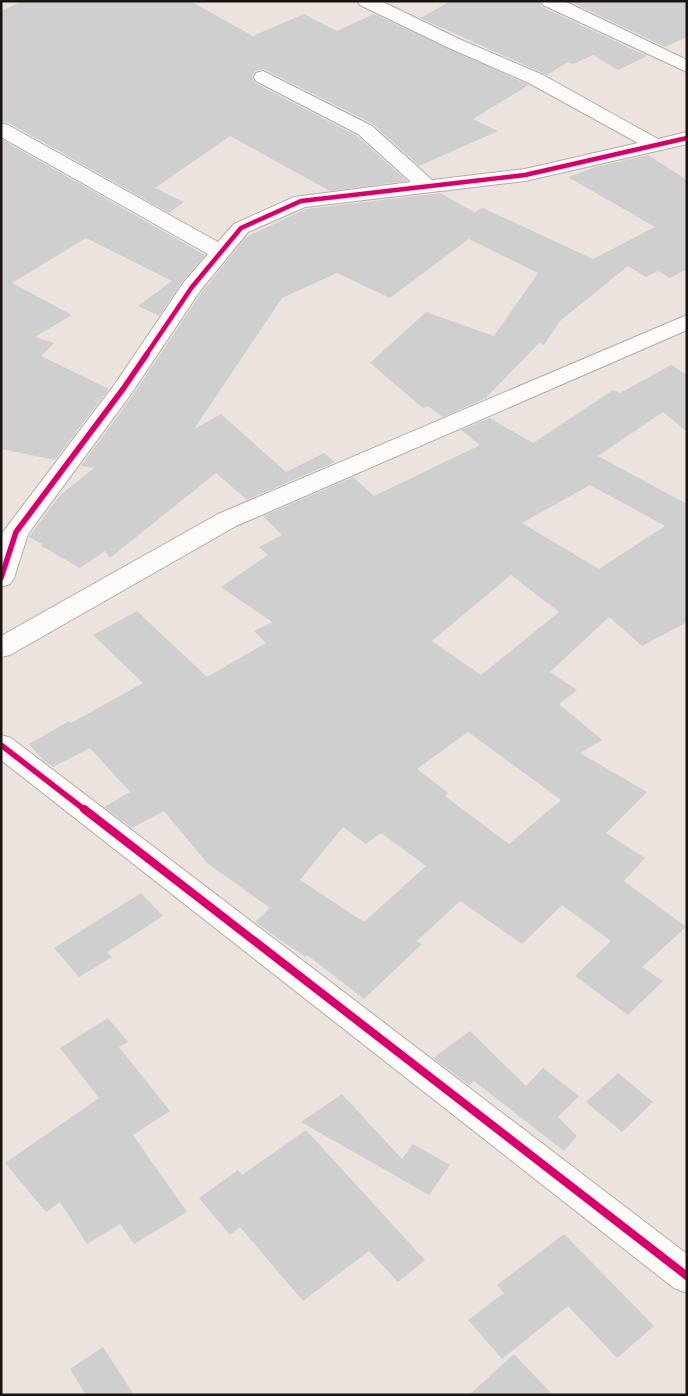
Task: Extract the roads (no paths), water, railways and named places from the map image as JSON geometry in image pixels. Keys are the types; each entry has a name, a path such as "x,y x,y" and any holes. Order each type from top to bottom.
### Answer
{"street":[{"path":"366,1 453,43 536,79 655,145"},
{"path":"549,1 687,67"},
{"path":"262,77 365,130 428,187"},
{"path":"1,129 221,252"},
{"path":"1,578 9,528 123,389 192,287 241,228 300,201 525,175 687,138"},
{"path":"1,648 227,520 687,322"},
{"path":"1,745 687,1276"}]}
